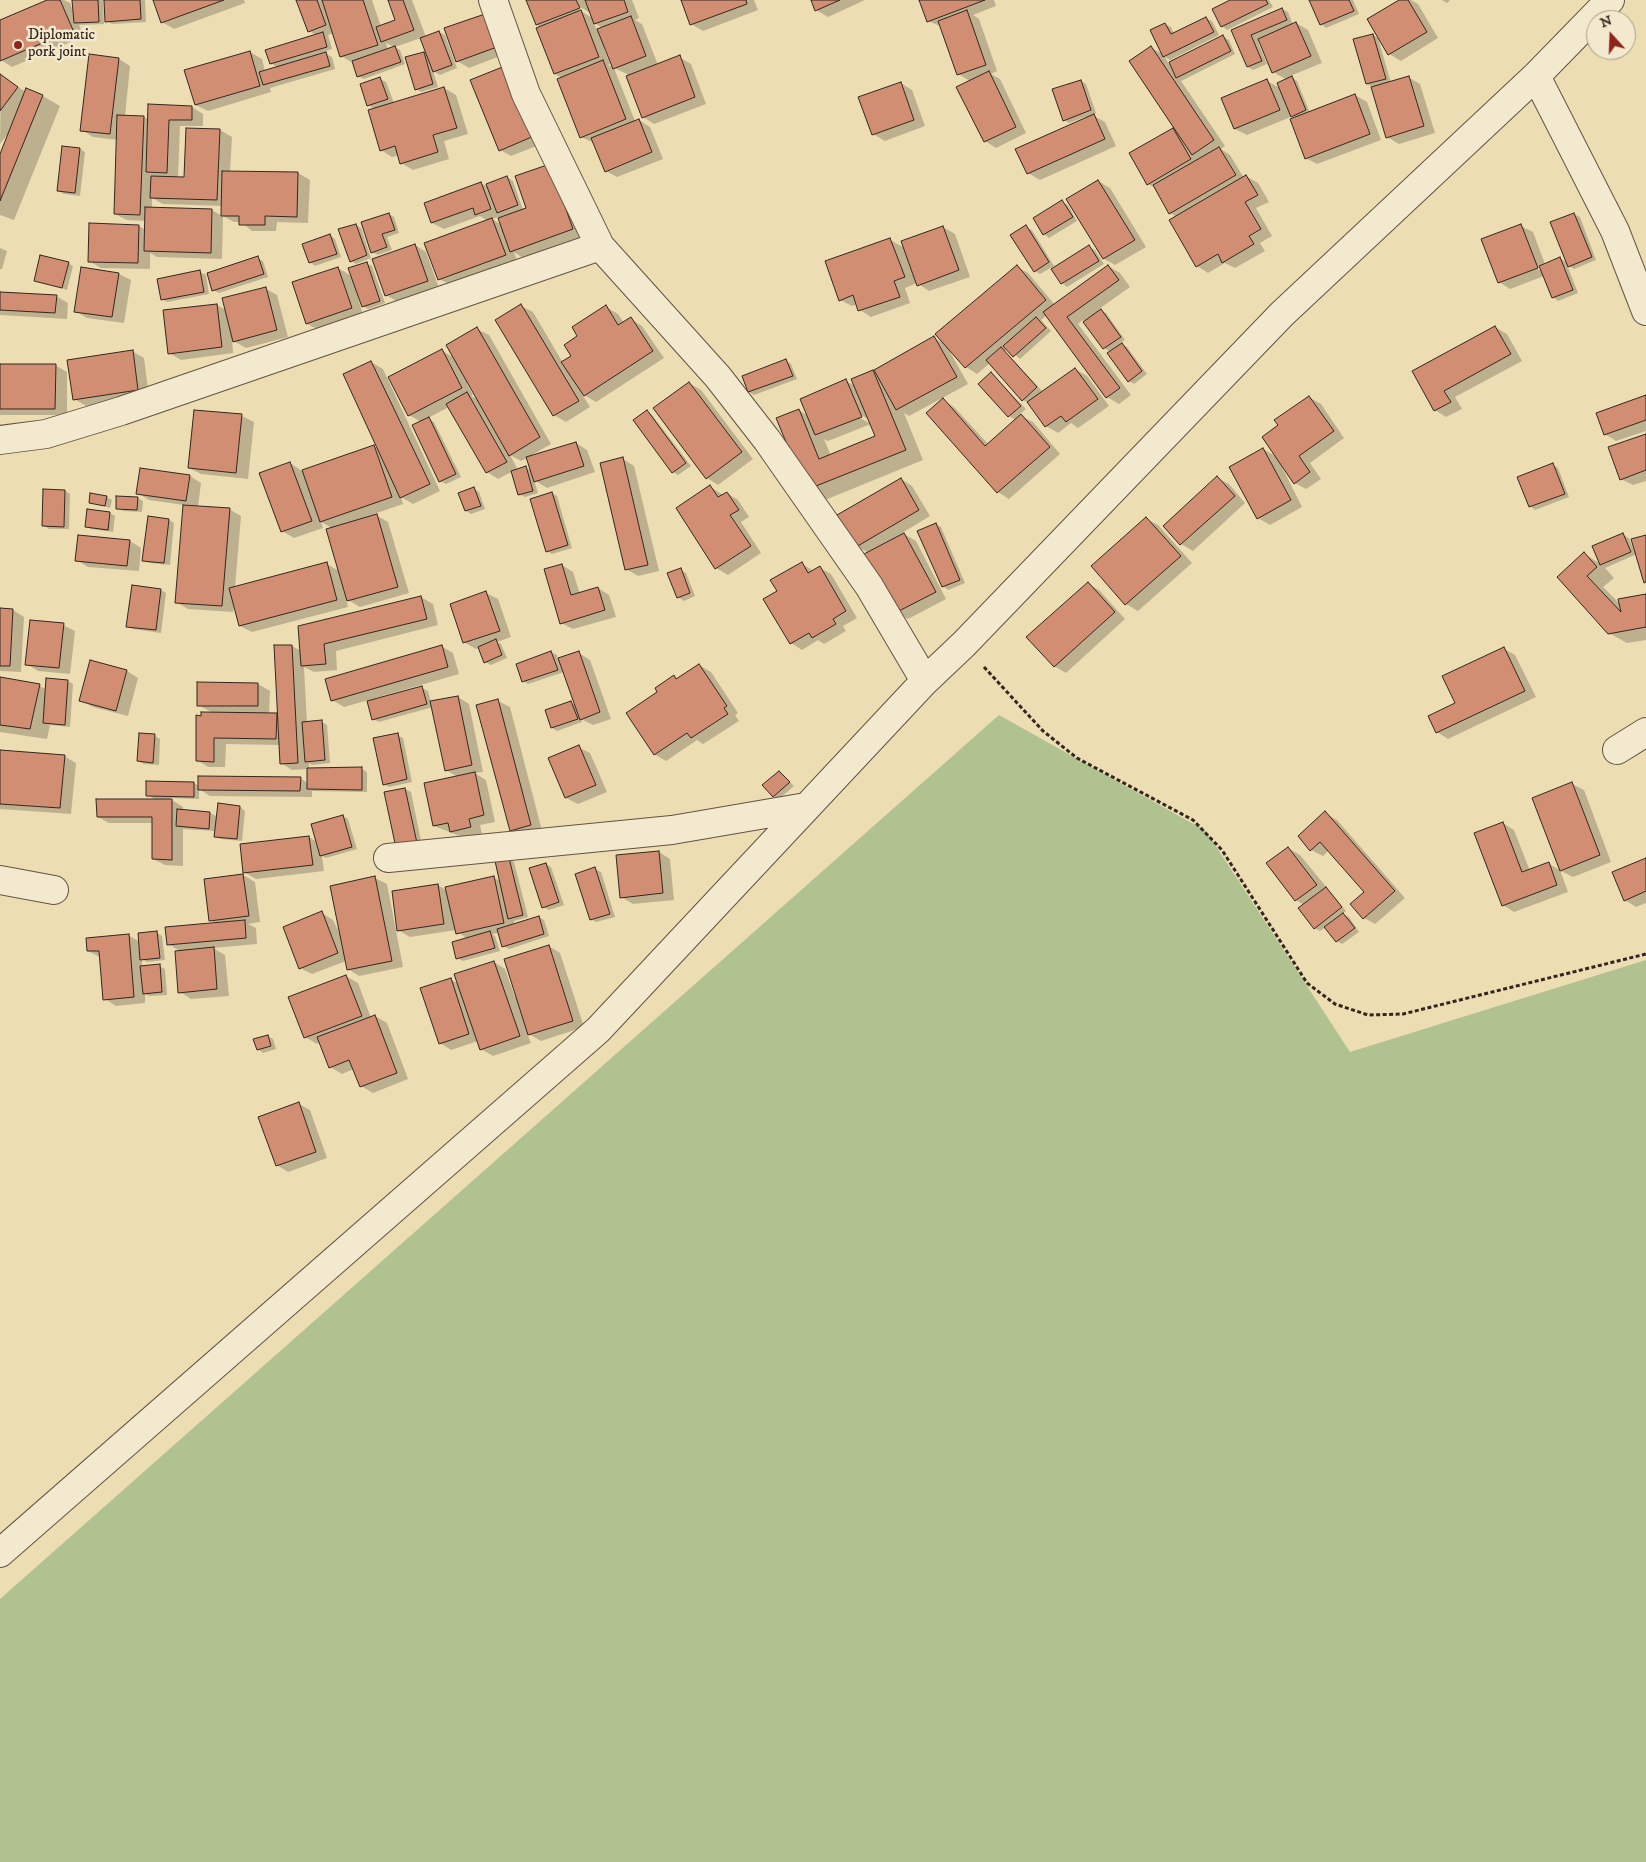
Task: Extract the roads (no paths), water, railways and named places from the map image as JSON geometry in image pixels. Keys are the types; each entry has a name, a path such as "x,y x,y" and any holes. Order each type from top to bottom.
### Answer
{"street":[{"path":"493,0 526,94 600,246 718,378 767,440 869,586 925,681"},
{"path":"0,1553 598,1030 925,681 964,644 1282,314 1536,76 1610,0"},
{"path":"1536,76 1615,231 1646,311"},
{"path":"0,440 46,434 121,411 600,246"},
{"path":"1617,750 1646,732"},
{"path":"388,858 672,830 806,807"},
{"path":"0,880 54,890"}],"place":[{"name":"Diplomatic pork joint","path":"18,45"}]}
